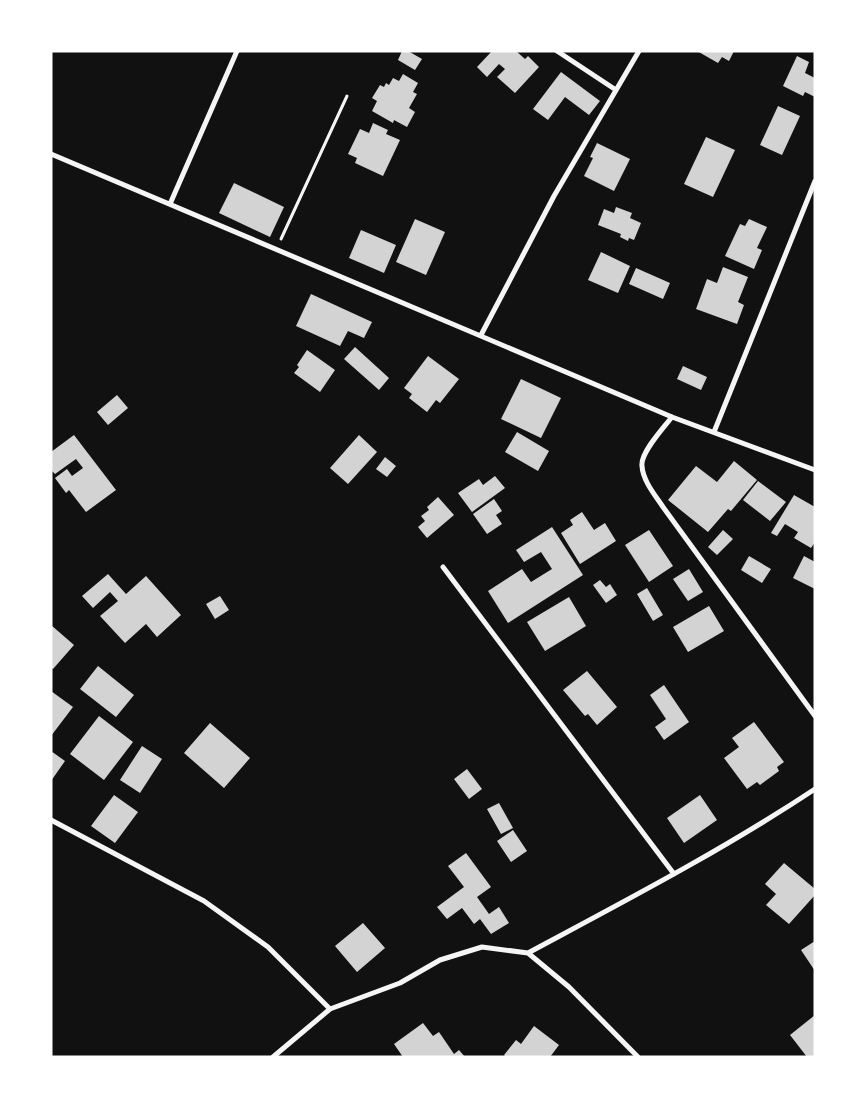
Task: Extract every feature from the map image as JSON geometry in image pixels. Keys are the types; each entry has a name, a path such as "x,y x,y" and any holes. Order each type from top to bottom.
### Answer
{"street":[{"path":"170,204 237,51"},
{"path":"557,51 616,90"},
{"path":"481,335 554,196 639,51"},
{"path":"51,154 276,251 672,416 815,470"},
{"path":"714,432 815,181"},
{"path":"672,416 646,452 641,464 646,480 663,507 815,716"},
{"path":"443,567 674,874"},
{"path":"528,953 674,874 777,814 815,789"},
{"path":"51,820 204,901 268,947 330,1009"},
{"path":"273,1057 330,1009 400,983 440,960 482,947 528,953 569,987 638,1057"}],"path":[{"path":"276,251 347,96"}],"building":[{"path":"402,51 408,51 422,59 415,70 398,60"},
{"path":"492,51 516,51 525,59 528,56 539,67 515,93 497,77 505,69 499,64 487,77 477,67"},
{"path":"697,51 734,51 729,61 722,57 718,63"},
{"path":"797,56 809,62 805,73 815,78 815,97 805,92 803,96 783,86"},
{"path":"561,72 600,101 589,115 565,97 548,120 533,109"},
{"path":"403,74 418,83 413,92 417,94 409,108 415,112 407,127 394,120 393,123 372,111 377,101 372,98 380,85 384,87 386,83 389,85 393,78 399,81"},
{"path":"778,106 800,116 782,155 760,145"},
{"path":"373,123 388,130 386,134 400,140 383,176 355,163 357,158 348,154 360,129 369,133"},
{"path":"706,137 735,150 713,197 684,184"},
{"path":"597,143 630,159 614,191 584,176 593,158 590,157"},
{"path":"234,183 284,207 270,237 219,213"},
{"path":"616,207 632,213 630,218 641,223 634,240 629,238 628,241 620,237 621,234 598,225 604,209 614,213"},
{"path":"415,219 445,232 426,275 396,262"},
{"path":"749,219 767,227 757,248 762,250 754,269 725,256 740,224 745,226"},
{"path":"361,230 396,245 384,273 349,258"},
{"path":"601,252 630,266 618,293 588,280"},
{"path":"723,267 748,277 738,302 744,305 737,324 696,309 707,279 717,283"},
{"path":"636,268 670,283 663,299 629,284"},
{"path":"311,294 372,322 364,338 348,331 340,346 296,326"},
{"path":"355,347 389,378 379,390 344,359"},
{"path":"307,350 335,370 320,392 294,373"},
{"path":"428,356 459,379 440,403 436,400 427,412 409,398 412,394 404,388"},
{"path":"683,366 707,377 701,390 677,379"},
{"path":"521,379 561,398 541,438 501,419"},
{"path":"117,395 128,408 108,425 97,412"},
{"path":"517,432 549,451 538,471 505,452"},
{"path":"74,435 116,490 86,512 69,490 66,493 55,478 67,469 72,476 83,468 76,459 55,474 51,470 51,452"},
{"path":"359,435 377,452 348,484 330,468"},
{"path":"385,457 396,466 387,477 376,469"},
{"path":"734,461 757,480 731,511 728,509 708,532 668,500 696,466 717,482"},
{"path":"495,476 505,488 472,512 458,493 479,479 483,485"},
{"path":"758,481 786,502 770,521 743,500"},
{"path":"794,495 815,507 815,542 811,548 794,538 798,532 785,524 777,536 771,533"},
{"path":"438,497 454,515 427,538 418,527 425,521 421,516 429,510 427,507"},
{"path":"494,499 502,511 496,515 502,524 487,534 473,514"},
{"path":"582,512 594,530 605,523 616,541 580,564 561,533 573,525 570,520"},
{"path":"552,527 583,575 508,623 488,591 522,569 531,582 552,569 541,552 524,562 516,550"},
{"path":"649,530 673,566 649,582 625,545"},
{"path":"723,530 733,539 717,555 708,547"},
{"path":"749,556 771,569 762,583 741,570"},
{"path":"804,556 815,562 815,589 793,578"},
{"path":"689,569 703,592 688,601 673,579"},
{"path":"108,574 126,594 146,576 181,615 157,637 146,624 125,643 100,616 118,601 110,592 93,608 82,596"},
{"path":"600,580 606,587 610,584 617,595 606,603 593,585"},
{"path":"647,588 663,615 653,621 637,594"},
{"path":"220,596 229,610 215,619 206,604"},
{"path":"569,597 586,626 545,651 527,622"},
{"path":"709,606 724,631 688,652 673,627"},
{"path":"51,625 74,645 53,669 51,667"},
{"path":"98,666 134,695 116,717 80,689"},
{"path":"587,671 617,707 597,725 588,714 585,716 563,690"},
{"path":"664,685 689,722 664,740 655,727 666,719 650,695"},
{"path":"51,691 73,707 51,736"},
{"path":"99,716 133,742 104,780 70,754"},
{"path":"754,722 784,762 777,767 779,771 760,785 757,782 747,789 724,758 739,747 732,738"},
{"path":"210,723 250,758 224,788 184,753"},
{"path":"142,746 162,759 140,793 120,780"},
{"path":"51,751 65,761 51,781"},
{"path":"467,769 482,789 469,799 454,779"},
{"path":"114,795 138,812 115,843 91,826"},
{"path":"700,795 717,820 684,843 667,818"},
{"path":"499,803 513,828 501,834 487,809"},
{"path":"513,830 527,851 511,862 497,841"},
{"path":"466,853 491,887 477,897 489,914 499,907 509,923 491,934 480,919 474,924 462,908 447,919 437,907 464,887 448,866"},
{"path":"784,863 815,889 815,895 789,924 766,905 776,894 765,884"},
{"path":"363,923 385,948 357,972 335,946"},
{"path":"815,941 815,971 801,950"},
{"path":"815,1015 815,1057 807,1057 790,1035"},
{"path":"423,1023 433,1036 439,1032 454,1054 459,1050 465,1057 403,1057 394,1044"},
{"path":"534,1026 559,1045 550,1057 506,1057 504,1055 516,1040 521,1044"}]}
